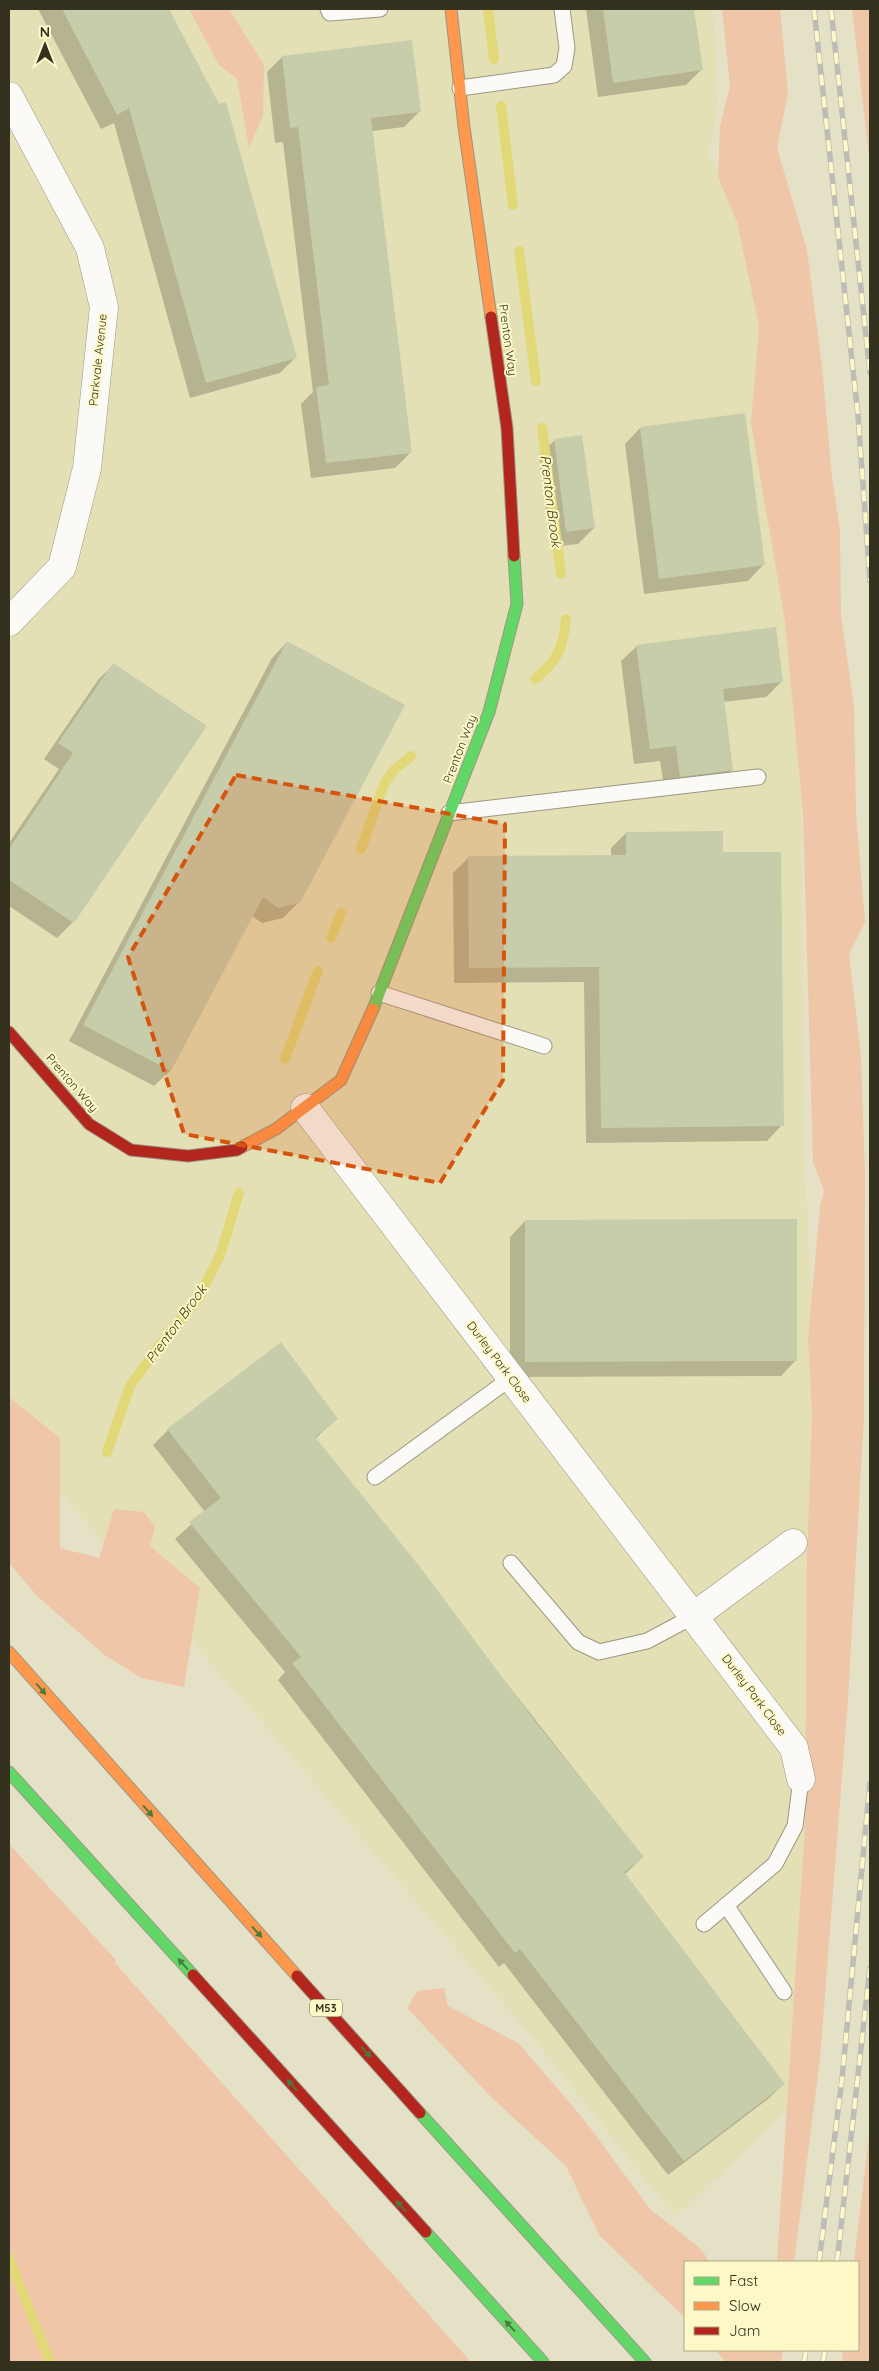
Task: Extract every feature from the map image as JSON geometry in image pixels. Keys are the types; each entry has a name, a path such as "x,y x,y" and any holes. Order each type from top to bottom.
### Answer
{"main road":[{"name":"Prenton Way","path":"9,1032 89,1124 131,1150 188,1156 236,1150 276,1129 341,1080 379,993 489,712 517,604 507,428 460,88 451,9"},
{"name":"M53","path":"9,1652 162,1827 645,2362"},
{"path":"9,1772 543,2362"}],"street":[{"name":"Parkvale Avenue","path":"9,96 90,248 104,307 87,468 62,567 9,622"},
{"name":"Durley Park Close","path":"305,1108 794,1748 801,1779"},
{"path":"694,1616 793,1543"}],"lane":[{"path":"328,9 330,13 380,9"},
{"path":"460,88 554,75 564,66 567,48 562,9"},
{"path":"450,813 758,777"},
{"path":"379,993 544,1046"},
{"path":"375,1478 511,1378"},
{"path":"511,1563 578,1642 599,1652 647,1641 694,1616"},
{"path":"704,1924 775,1864 796,1826 801,1779"},
{"path":"726,1905 784,1992"}],"highlighted area":[{"path":"236,775 505,824 503,1080 440,1183 184,1134 128,957"}],"shaded area":[{"path":"9,9 713,9 718,103 709,154 784,290 801,698 804,1157 817,1379 806,1928 793,2104 675,2217 535,2040 238,1694 9,1435"},
{"path":"189,9 229,9 264,65 263,115 249,148 237,79 219,65"},
{"path":"722,9 780,9 788,93 777,148 807,250 822,366 832,477 840,530 841,616 854,706 856,813 865,922 849,954 861,1056 865,1175 864,1416 848,1699 820,2059 794,2261 777,2261 805,1825 807,1559 812,1413 808,1338 820,1207 824,1191 813,1162 803,814 785,622 751,422 759,326 737,222 718,177 720,126 730,86"},
{"path":"852,9 870,9 870,164"},
{"path":"9,1397 60,1438 60,1548 99,1558 114,1509 144,1512 155,1527 150,1546 200,1588 184,1687 142,1678 106,1656 38,1597 9,1563"},
{"path":"9,1844 116,1960 115,1963 471,2362 9,2362"},
{"path":"444,1988 448,2006 518,2043 582,2117 650,2209 700,2248 709,2261 684,2261 684,2317 599,2235 566,2166 491,2097 407,2008 417,1991"},
{"path":"870,2127 870,2362 842,2362 843,2351 859,2351 859,2261 854,2261"},
{"path":"716,2351 783,2351 781,2362 726,2362"}],"building":[{"path":"62,9 169,9 219,104 226,102 297,358 206,383 129,108 117,115"},
{"path":"603,9 694,9 703,70 613,83"},
{"path":"412,40 421,112 371,118 412,453 326,463 316,387 329,385 298,127 290,128 282,56"},
{"path":"745,413 765,565 659,579 640,427"},
{"path":"582,435 595,528 566,532 554,439"},
{"path":"776,627 783,682 723,689 733,770 680,777 676,746 650,749 636,645"},
{"path":"287,641 405,705 300,903 278,908 263,897 171,1071 83,1025"},
{"path":"113,663 207,726 74,923 9,880 9,849 73,753 58,743"},
{"path":"723,831 723,852 781,852 784,1126 601,1128 599,967 469,968 468,856 626,855 626,832"},
{"path":"797,1219 797,1361 525,1362 525,1220"},
{"path":"281,1342 338,1419 315,1437 420,1567 534,1720 644,1857 624,1872 785,2084 684,2161 520,1949 515,1953 292,1663 301,1657 189,1522 221,1498 167,1429"}],"waterway":[{"name":"Prenton Brook","path":"488,9 494,59"},
{"name":"Prenton Brook","path":"501,106 513,205"},
{"name":"Prenton Brook","path":"519,251 536,381"},
{"name":"Prenton Brook","path":"542,428 561,574"},
{"name":"Prenton Brook","path":"535,679 549,666 558,653 566,619"},
{"name":"Prenton Brook","path":"361,849 384,784 393,771 411,756"},
{"name":"Prenton Brook","path":"331,938 341,913"},
{"name":"Prenton Brook","path":"285,1059 318,971"},
{"name":"Prenton Brook","path":"107,1452 130,1386 199,1297 221,1253 239,1193"},
{"name":"Prenton Brook","path":"9,2258 50,2362"}],"railway":[{"path":"814,9 858,416 870,581"},
{"path":"831,9 870,373"},
{"path":"819,2261 842,2079 870,1783"},
{"path":"837,2261 870,1968"},
{"path":"804,2362 806,2351"},
{"path":"823,2362 825,2351"}],"traffic: fast":[{"path":"373,1009 489,712 517,604 514,556"},
{"path":"9,1772 193,1975"},
{"path":"420,2113 645,2362"},
{"path":"426,2232 543,2362"}],"traffic: slow":[{"path":"451,9 464,127 491,317"},
{"path":"242,1147 276,1129 341,1080 373,1009"},
{"path":"9,1652 297,1976"}],"traffic: jam":[{"path":"491,317 507,428 514,556"},
{"path":"9,1032 89,1124 131,1150 188,1156 237,1150 242,1147"},
{"path":"193,1975 426,2232"},
{"path":"297,1976 420,2113"}]}
